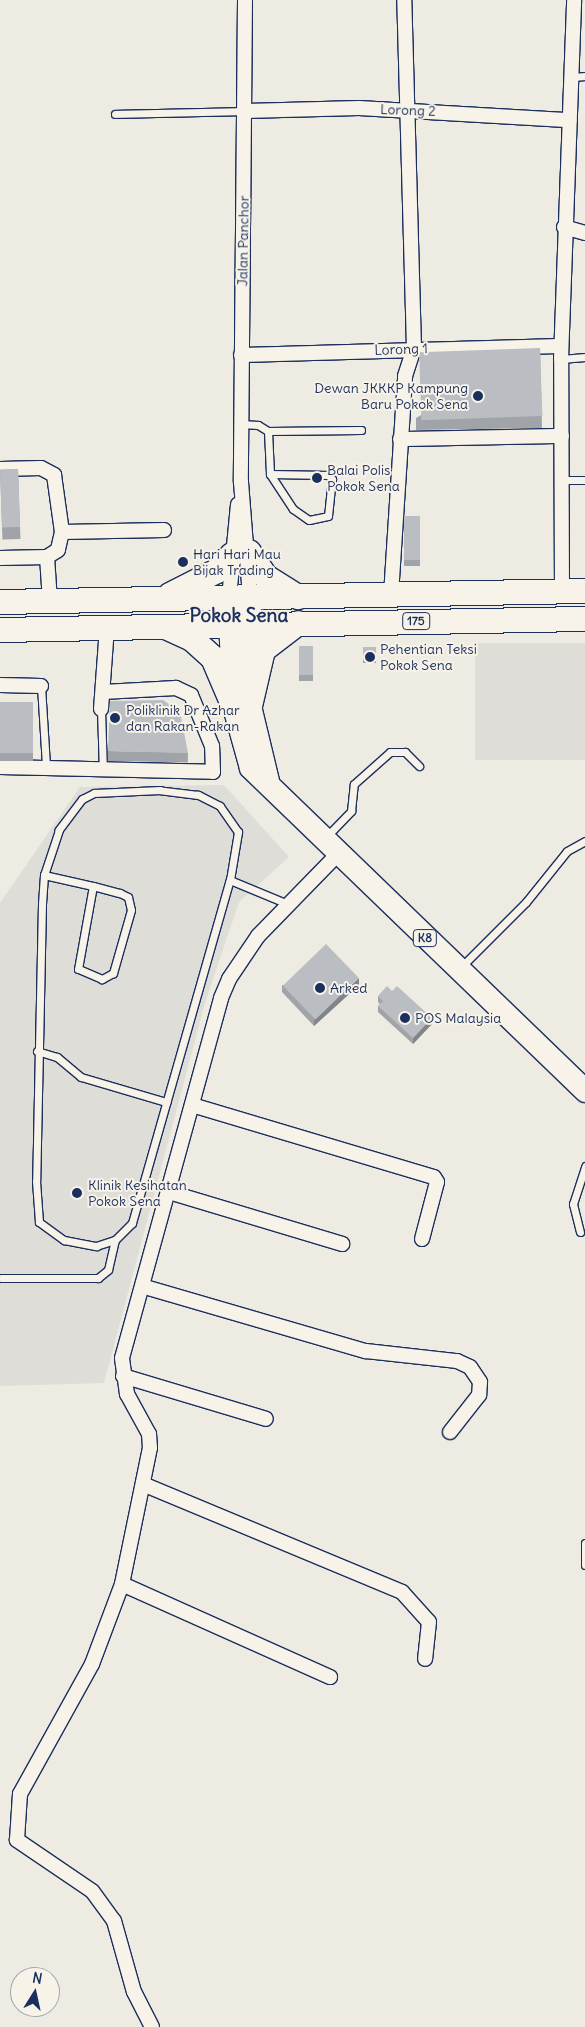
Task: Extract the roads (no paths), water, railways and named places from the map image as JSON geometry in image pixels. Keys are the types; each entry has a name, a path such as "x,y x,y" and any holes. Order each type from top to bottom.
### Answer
{"highway":[{"path":"161,599 208,577 240,554 266,577 300,598"},
{"name":"175","path":"0,602 574,592"},
{"name":"175","path":"0,630 298,623 585,620"},
{"path":"242,706 264,650 298,623"},
{"path":"163,627 192,639 213,658 242,706"}],"main road":[{"name":"K8","path":"239,597 238,625 242,706 251,768 268,781 331,846 585,1091"}],"street":[{"name":"Jalan Panchor","path":"240,554 241,355 246,111 245,0"},
{"path":"391,596 405,376 414,348 404,0"},
{"path":"574,0 579,77 570,120 564,227 561,352 562,480 574,592"},
{"name":"Lorong 2","path":"246,111 406,110 570,120"},
{"path":"564,227 585,233"},
{"name":"Lorong 1","path":"241,355 414,348 561,352"},
{"path":"400,439 562,436"},
{"path":"0,469 41,468 54,475 62,532 58,550 47,557 0,558"},
{"path":"62,532 164,530"},
{"path":"239,597 240,554"},
{"path":"239,597 240,554"},
{"path":"47,557 50,601"},
{"path":"101,709 107,628"},
{"path":"0,685 41,686"},
{"path":"0,767 46,765 103,772 213,772 213,761 203,720 184,690 103,692"},
{"path":"152,2027 134,1992 114,1921 92,1890 16,1840 20,1794 92,1664 122,1584 145,1486 149,1434 127,1394 122,1358 145,1288 192,1105 228,979 258,936 288,904 331,846"},
{"path":"192,1105 434,1176 422,1239"},
{"path":"169,1192 342,1244"},
{"path":"145,1288 366,1351 457,1361 470,1367 480,1382 479,1395 450,1432"},
{"path":"123,1376 266,1419"},
{"path":"145,1486 402,1592 429,1622 426,1659"},
{"path":"122,1584 330,1677"}],"lane":[{"path":"115,114 246,111"},
{"path":"561,352 585,358"},
{"path":"241,424 258,425 268,431 361,430"},
{"path":"268,431 270,474 301,516 309,520 328,516 332,479 328,475 270,474"},
{"path":"562,480 585,480"},
{"path":"41,686 46,765"},
{"path":"101,709 103,772"},
{"path":"331,846 351,811 354,784 390,752 405,752 419,766"},
{"path":"1,1278 98,1278 108,1270 115,1240 132,1222 230,880 238,844 233,819 220,806 198,795 160,790 94,793 82,799 59,830 44,875 37,1051 40,1222 64,1240 81,1246 115,1240"},
{"path":"459,968 526,902 567,851 585,841"},
{"path":"44,875 93,886 128,897 131,910 113,972 102,979 78,969 93,886"},
{"path":"230,880 288,904"},
{"path":"37,1051 58,1057 81,1077 166,1102"},
{"path":"580,1232 573,1204 585,1166"},
{"path":"585,1543 585,1565"}],"place":[{"name":"Dewan JKKKP Kampung Baru Pokok Sena","path":"478,396"},
{"name":"Balai Polis Pokok Sena","path":"317,478"},
{"name":"Hari Hari Mau Bijak Trading","path":"183,562"},
{"name":"Pehentian Teksi Pokok Sena","path":"370,657"},
{"name":"Poliklinik Dr Azhar dan Rakan-Rakan","path":"115,718"},
{"name":"Arked","path":"320,988"},
{"name":"POS Malaysia","path":"405,1018"},
{"name":"Klinik Kesihatan Pokok Sena","path":"77,1193"}],"district":[{"name":"Pokok Sena","path":"239,616"}]}
